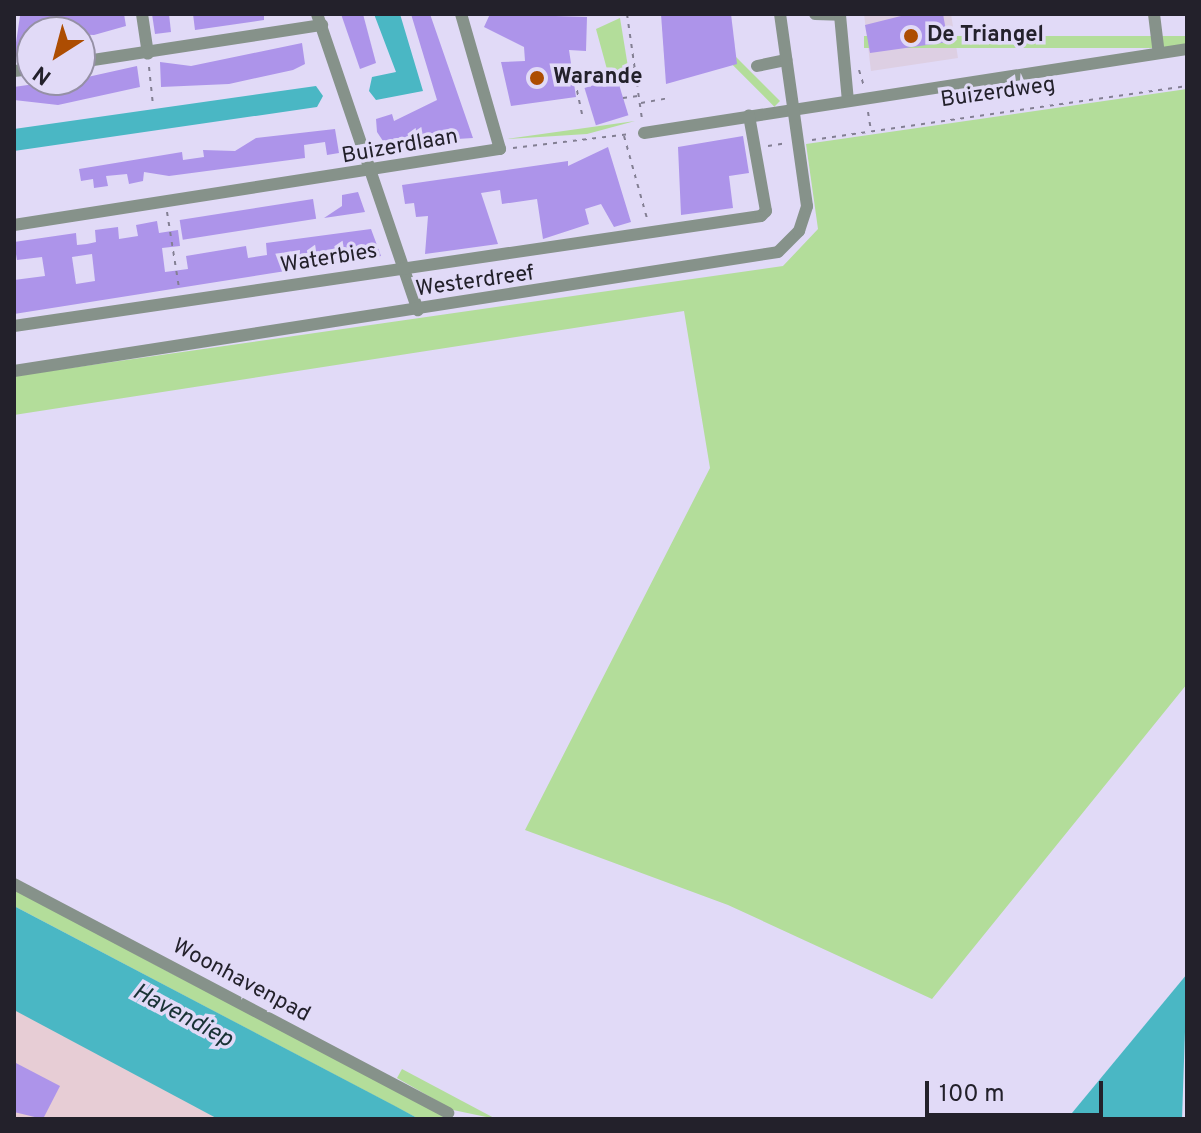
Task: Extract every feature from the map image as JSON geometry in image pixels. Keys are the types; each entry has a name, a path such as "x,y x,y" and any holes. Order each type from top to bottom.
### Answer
{"street":[{"path":"142,14 146,54"},
{"path":"461,14 500,149"},
{"name":"Westerdreef","path":"17,369 418,310 778,252 799,231 807,206 780,14"},
{"path":"815,14 840,15 848,101"},
{"path":"1154,14 1159,53"},
{"path":"96,60 146,54 319,20 406,267 418,310"},
{"name":"Buizerdweg","path":"793,111 1187,49"},
{"path":"757,66 786,60"},
{"path":"644,133 793,111"},
{"name":"Waterbies","path":"14,326 766,211 749,116"},
{"name":"Buizerdlaan","path":"14,225 373,174 500,149"},
{"name":"Woonhavenpad","path":"14,884 448,1113"}],"path":[{"path":"500,149 644,133 627,14"},
{"path":"146,54 153,104"},
{"path":"582,114 576,85 635,68"},
{"name":"Buizerdweg","path":"815,139 1187,86"},
{"path":"623,98 639,96"},
{"path":"640,103 669,98"},
{"path":"580,106 587,105"},
{"path":"624,135 650,231"},
{"path":"165,203 181,302"}],"shaded area":[{"name":"De Triangel","path":"864,14 951,14 958,58 871,71"},
{"path":"696,17 780,101 774,107 690,23"},
{"path":"620,18 628,67 608,73 596,29"},
{"path":"864,36 1187,36 1187,48 864,48"},
{"path":"1187,89 1187,684 932,999 728,905 525,830 710,468 684,311 14,415 14,376 783,266 818,229 806,144"},
{"path":"635,121 587,134 507,139"},
{"path":"14,889 454,1119 419,1119 14,906"},
{"path":"14,1002 231,1119 14,1119"},
{"path":"402,1069 496,1119 453,1110 397,1078"}],"water":[{"path":"374,14 400,14 423,91 376,100 369,91 372,77 396,72"},
{"path":"316,86 323,96 317,107 14,151 14,129"},
{"name":"Havendiep","path":"14,906 419,1119 218,1119 14,1010"},
{"path":"1187,974 1182,1119 1067,1119"}],"building":[{"path":"124,14 126,26 96,34 96,16 20,16"},
{"path":"152,14 169,14 171,32 155,34"},
{"path":"193,14 264,14 264,20 195,30"},
{"path":"341,14 363,14 376,63 360,69"},
{"path":"411,14 430,14 473,138 441,140 439,133 383,141 377,132 376,119 392,114 394,121 437,100"},
{"path":"490,14 587,17 586,51 569,50 576,97 511,106 501,62 525,61 524,47 484,27"},
{"path":"661,14 731,14 737,64 666,84"},
{"path":"909,14 943,14 948,42 870,53 865,25"},
{"path":"302,43 305,64 293,70 229,84 161,87 160,62 191,66"},
{"path":"137,66 140,87 58,105 14,100 16,87 16,96 96,96 96,75"},
{"path":"617,78 628,115 596,125 584,88"},
{"path":"335,129 339,153 327,155 325,142 304,145 305,158 169,176 144,172 143,181 129,184 127,174 106,176 108,186 94,188 93,179 81,181 79,169 182,152 183,160 204,157 203,150 235,151 256,138"},
{"path":"743,136 749,173 729,176 733,208 681,215 678,147"},
{"path":"608,147 631,222 614,227 601,204 585,209 589,224 543,239 537,199 502,204 500,190 481,193 498,244 425,254 428,216 416,217 414,203 405,204 402,185 568,161 568,166"},
{"path":"358,192 365,212 324,218 342,206 342,195"},
{"path":"313,199 316,219 183,240 180,220"},
{"path":"157,221 159,233 178,230 180,246 162,248 165,272 188,269 186,256 246,246 248,258 267,255 266,243 371,229 381,256 14,314 14,280 45,276 42,257 17,260 14,242 76,233 77,245 87,244 96,242 95,230 118,227 119,239 138,236 136,225","holes":["92,254 95,281 76,284 72,257"]},
{"path":"14,1062 60,1086 43,1119 14,1112"}],"place":[{"name":"De Triangel","path":"911,36"},
{"name":"Warande","path":"537,78"}]}
